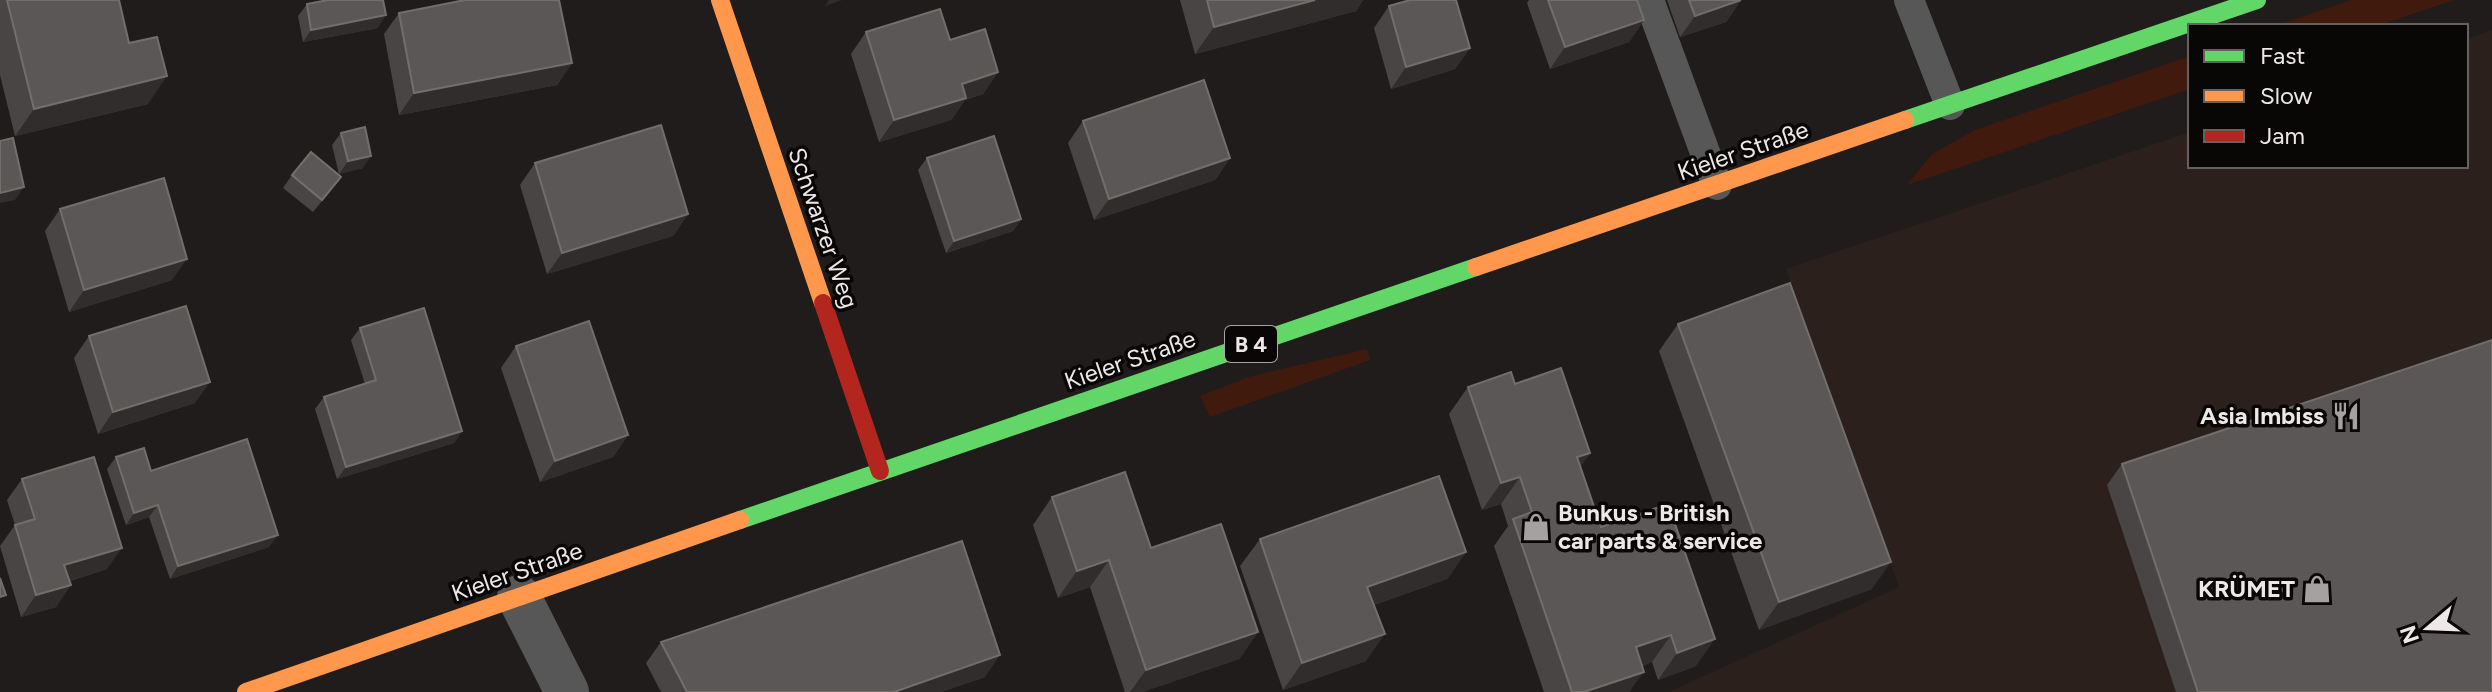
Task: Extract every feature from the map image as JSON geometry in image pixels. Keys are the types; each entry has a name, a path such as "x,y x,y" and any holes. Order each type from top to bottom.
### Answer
{"main road":[{"name":"Schwarzer Weg","path":"720,0 880,471"},
{"name":"Kieler Straße","path":"246,692 880,471 2257,0"}],"street":[{"path":"519,597 567,692"}],"lane":[{"path":"1649,0 1717,185"},
{"path":"1909,0 1950,105"}],"shaded area":[{"path":"2351,0 2454,0 2383,24 2282,24"},
{"path":"2492,30 2492,692 1669,692 1899,587 1786,269 2188,133 2188,168 2468,168 2468,38"},
{"path":"2188,57 2188,90 1907,185 1932,154 1975,130"},
{"path":"1367,349 1370,360 1210,417 1200,396 1252,376"}],"building":[{"path":"7,0 119,0 129,43 157,37 167,76 34,109"},
{"path":"328,0 383,0 386,15 311,30 307,4"},
{"path":"465,0 559,0 572,63 414,93 399,13"},
{"path":"1207,0 1315,0 1214,27"},
{"path":"1410,0 1456,0 1470,48 1406,67 1389,6"},
{"path":"1548,0 1637,0 1644,20 1565,47"},
{"path":"1689,0 1741,0 1695,16"},
{"path":"940,9 950,40 985,29 998,72 962,84 966,98 894,120 866,32"},
{"path":"1204,80 1230,158 1109,199 1083,121"},
{"path":"661,125 688,214 562,253 535,163"},
{"path":"365,127 371,156 348,161 341,133"},
{"path":"994,136 1021,219 954,241 927,158"},
{"path":"13,138 24,187 0,193 0,141"},
{"path":"311,152 341,177 322,200 292,175"},
{"path":"164,178 187,259 84,290 60,209"},
{"path":"1790,283 1891,562 1779,602 1678,324"},
{"path":"186,306 210,382 113,412 89,336"},
{"path":"424,308 462,431 346,467 324,397 376,380 360,328"},
{"path":"589,321 628,435 555,461 516,346"},
{"name":"KRÜMET","path":"2492,340 2492,692 2198,692 2122,464"},
{"path":"1561,368 1590,453 1577,457 1601,527 1668,504 1715,639 1677,653 1671,635 1636,647 1644,672 1584,692 1572,692 1513,519 1532,512 1520,477 1501,483 1468,387 1511,372 1515,384"},
{"path":"247,439 278,535 178,566 158,505 134,513 116,457 144,448 151,471"},
{"path":"94,457 122,548 64,565 71,585 36,595 15,525 35,519 22,479"},
{"path":"1125,472 1151,548 1221,524 1258,632 1146,670 1109,560 1077,571 1052,497"},
{"path":"1439,476 1466,552 1367,587 1385,634 1302,663 1260,539"},
{"path":"962,541 1000,655 894,692 687,692 661,642"},
{"path":"0,578 6,595 0,597"}],"traffic: fast":[{"path":"1905,120 2257,0"},
{"path":"740,520 1476,267"}],"traffic: slow":[{"path":"720,0 823,303"},
{"path":"1476,267 1905,120"},
{"path":"246,692 740,520"}],"traffic: jam":[{"path":"823,303 880,471"}],"place":[{"name":"Asia Imbiss","path":"2346,416"},
{"name":"Bunkus - British car parts & service","path":"1536,527"},
{"name":"KRÜMET","path":"2317,589"}]}
